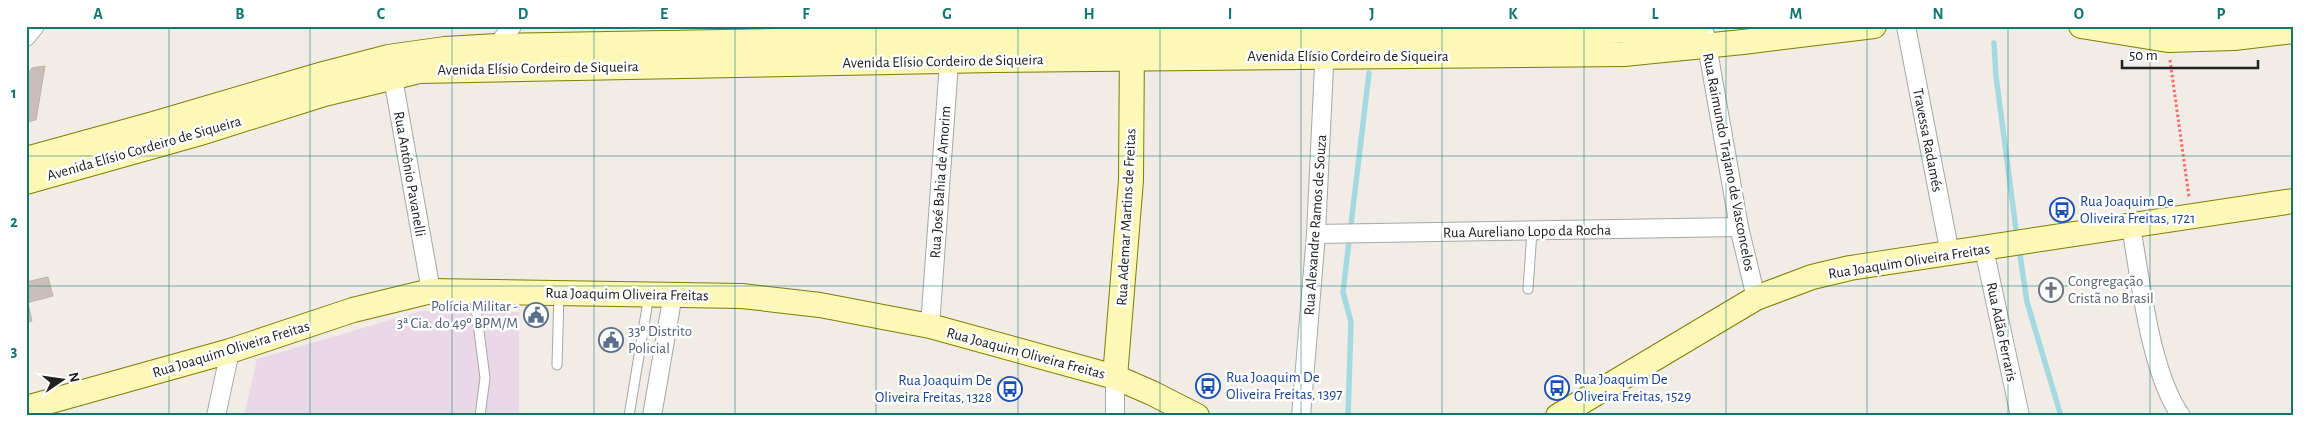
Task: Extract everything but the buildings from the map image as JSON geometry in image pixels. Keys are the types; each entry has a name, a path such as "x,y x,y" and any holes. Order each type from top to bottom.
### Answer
{"main road":[{"name":"Avenida Elísio Cordeiro de Siqueira","path":"1314,42 1500,30 1571,33 1703,32 1874,26"},
{"path":"2080,26 2168,40 2234,38 2293,31"},
{"name":"Avenida Elísio Cordeiro de Siqueira","path":"26,182 445,49 497,57 951,42 1133,40 1314,42 1624,54 1703,32"},
{"name":"Rua Ademar Martins de Freitas","path":"1115,377 1131,180 1133,40"},
{"name":"Avenida Elísio Cordeiro de Siqueira","path":"26,159 323,74 391,66"},
{"name":"Rua Joaquim Oliveira Freitas","path":"1558,416 1756,298 1812,277 1850,268 2293,201"},
{"name":"Rua Joaquim Oliveira Freitas","path":"26,408 230,351 354,310 430,291 474,291 650,293 780,299 930,326 1115,377 1152,393 1196,416"}],"street":[{"path":"26,37 35,26"},
{"path":"497,57 512,26"},
{"name":"Travessa Radamés","path":"1906,26 1950,254"},
{"name":"Rua Raimundo Trajano de Vasconcelos","path":"1703,32 1739,227 1756,298"},
{"name":"Rua José Bahia de Amorim","path":"930,326 951,42"},
{"name":"Rua Alexandre Ramos de Souza","path":"1302,416 1323,234 1314,42"},
{"name":"Rua Antônio Pavanelli","path":"391,66 430,291"},
{"name":"Rua Aureliano Lopo da Rocha","path":"1323,234 1739,227"},
{"path":"2131,227 2151,340 2172,402 2181,416"},
{"name":"Rua Adão Ferraris","path":"1994,247 2020,416"},
{"path":"652,416 673,294"},
{"path":"216,416 230,351"},
{"path":"1115,377 1115,416"}],"lane":[{"path":"1528,289 1532,230"},
{"path":"474,291 485,378 480,416"},
{"path":"557,365 559,292"},
{"path":"629,416 650,293"}],"path":[{"path":"2168,40 2191,215"}],"shaded area":[{"path":"421,311 519,312 519,416 244,416 257,359"}],"waterway":[{"path":"1994,43 1996,76 2017,237"},
{"path":"1348,416 1351,322 1343,292 1369,73"},
{"path":"2019,248 2027,302 2061,416"}],"place":[{"name":"Rua Joaquim De Oliveira Freitas, 1721","path":"2062,210"},
{"name":"Congregação Cristã no Brasil","path":"2051,290"},
{"name":"Polícia Militar - 3ª Cia. do 49º BPM/M","path":"536,315"},
{"name":"33º Distrito Policial","path":"611,340"},
{"name":"Rua Joaquim De Oliveira Freitas, 1397","path":"1208,386"},
{"name":"Rua Joaquim De Oliveira Freitas, 1529","path":"1557,388"},
{"name":"Rua Joaquim De Oliveira Freitas, 1328","path":"1010,389"}]}
